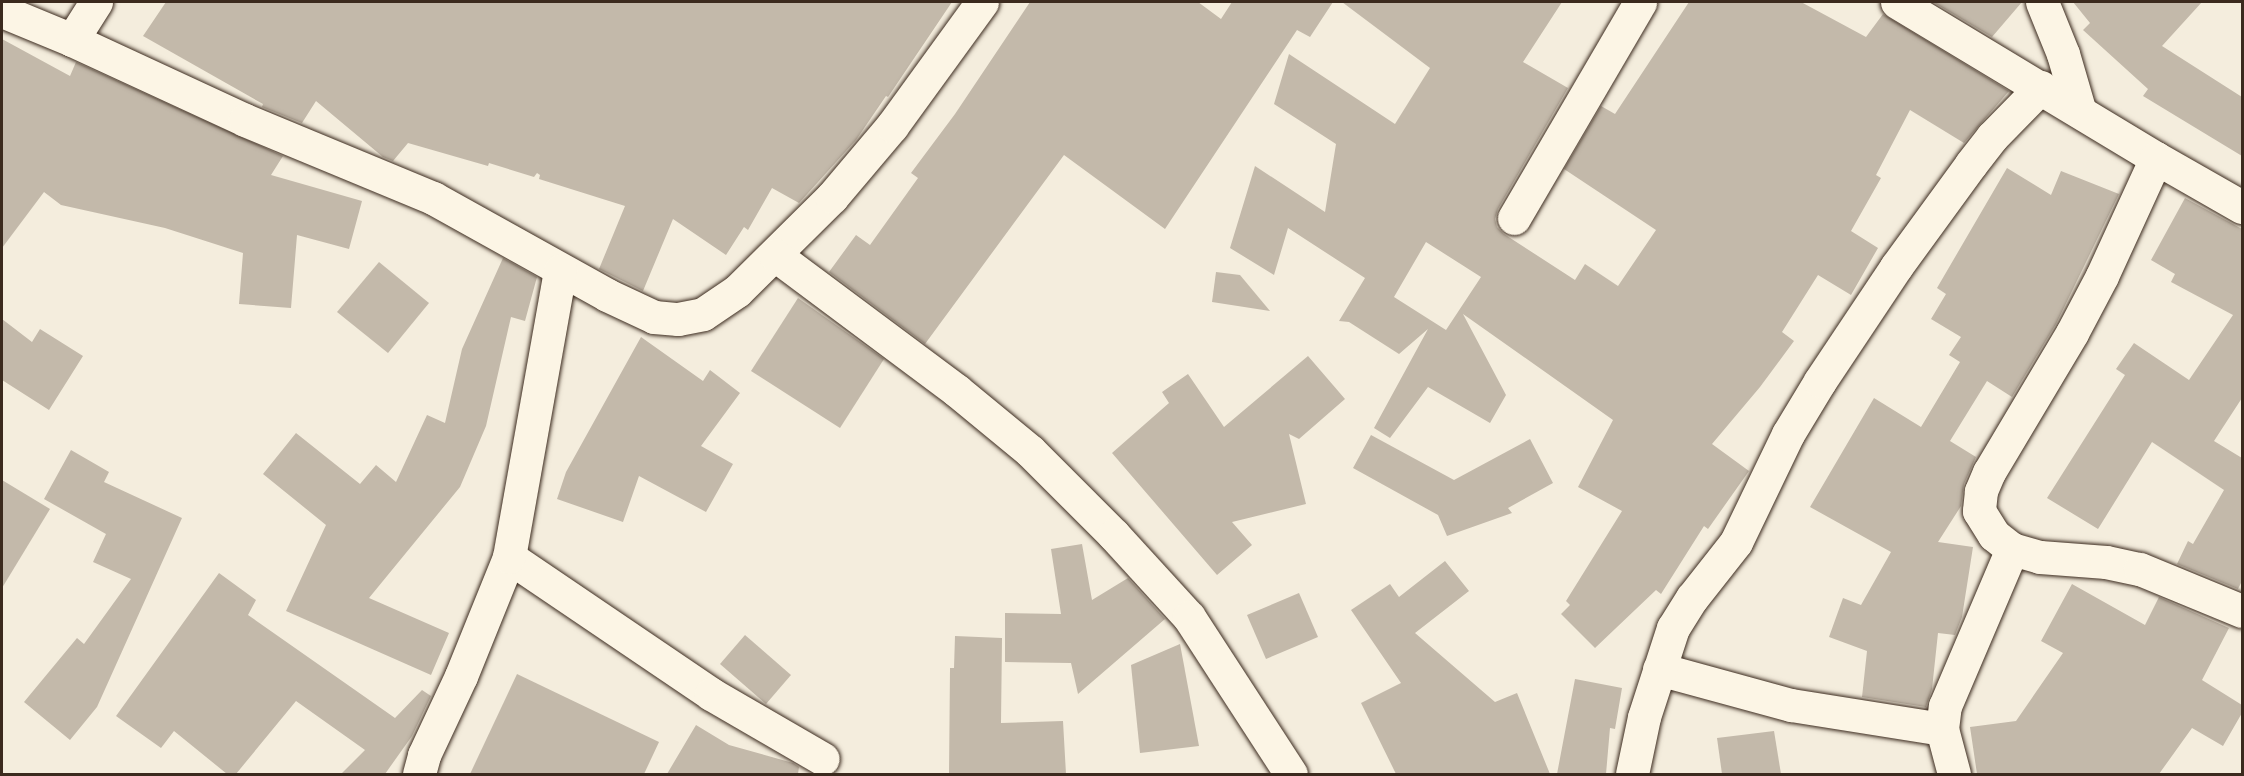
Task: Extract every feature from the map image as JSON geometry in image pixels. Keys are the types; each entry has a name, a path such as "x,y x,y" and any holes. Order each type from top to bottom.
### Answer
{"street":[{"path":"72,40 96,2"},
{"path":"2,11 72,40 245,120 433,198 560,270 654,317 678,319 703,314 736,291 832,197 892,126 982,2"},
{"path":"1514,218 1640,2"},
{"path":"1897,2 2156,158 2242,207"},
{"path":"2042,2 2063,54 2080,112"},
{"path":"1632,774 1644,717 1673,628 1692,598 1737,542 1788,434 1820,381 1896,267 1992,137 2041,87"},
{"path":"2156,158 2102,276 2072,333 1989,472 1981,491 1979,511 1994,535 2012,549 2040,557 2106,562 2140,569 2242,611"},
{"path":"775,255 956,390 1030,451 1097,518 1189,617 1291,774"},
{"path":"419,774 424,755 461,676 509,557 560,270"},
{"path":"1954,774 1942,729 1945,706 2012,549"},
{"path":"509,557 711,694 823,759"},
{"path":"1659,669 1791,705 1942,729"}],"building":[{"path":"166,2 952,2 856,140 799,203 772,188 748,230 744,227 726,255 673,219 643,291 599,269 625,206 539,179 540,175 537,173 534,177 408,143 393,161 383,157 316,101 302,123 262,107 263,104 143,36"},
{"path":"1030,2 1198,2 1221,19 1232,2 1333,2 1310,37 1297,30 1165,229 1064,155 925,344 829,272 856,235 870,245 918,178 911,173 955,114"},
{"path":"1342,2 1562,2 1523,62 1568,88 1498,209 1495,219 1497,227 1504,234 1575,280 1585,264 1618,286 1656,230 1564,169 1601,106 1615,114 1689,2 1801,2 1866,37 1883,14 2009,91 1964,143 1910,110 1876,175 1881,178 1851,231 1878,248 1851,295 1818,275 1782,332 1794,341 1760,387 1712,444 1749,471 1708,529 1704,526 1661,594 1656,590 1595,648 1561,614 1570,605 1566,601 1622,511 1578,487 1613,420 1463,314 1506,395 1490,423 1428,387 1390,438 1374,428 1428,329 1399,354 1349,322 1339,321 1365,278 1288,228 1274,275 1230,248 1255,166 1325,212 1336,144 1274,104 1289,54 1395,124 1430,68","holes":["1426,242 1481,277 1446,330 1394,297"]},
{"path":"1933,2 2022,2 1992,37"},
{"path":"2073,2 2202,2 2162,46 2242,97 2242,156 2143,96 2148,89 2083,30 2090,23"},
{"path":"2,39 70,76 76,62 283,156 271,175 362,201 349,249 297,235 291,308 239,304 243,253 165,228 61,205 44,192 2,248"},
{"path":"2007,168 2051,195 2061,171 2119,194 2056,324 2012,397 1987,381 1950,441 1976,457 1964,484 1961,506 1938,542 1973,547 1962,617 1955,635 1938,633 1932,689 1926,707 1862,697 1867,651 1829,637 1843,598 1861,605 1891,552 1810,507 1874,398 1921,427 1960,362 1949,355 1961,337 1931,319 1946,294 1937,288"},
{"path":"2185,198 2242,229 2242,398 2214,441 2242,458 2242,581 2238,589 2177,564 2188,541 2193,544 2224,490 2152,442 2098,529 2047,498 2125,375 2116,369 2134,343 2189,380 2233,315 2171,282 2175,274 2151,260"},
{"path":"503,258 537,277 525,321 511,317 486,426 460,487 369,598 449,633 431,675 286,611 326,525 263,474 296,433 360,484 376,465 396,482 427,415 445,423 462,349"},
{"path":"379,262 429,303 388,353 337,312"},
{"path":"1216,272 1240,275 1270,311 1212,302"},
{"path":"798,298 884,359 840,428 751,371"},
{"path":"2,319 32,342 40,329 83,356 49,410 2,380"},
{"path":"641,337 703,381 710,370 740,393 701,446 733,464 706,512 639,476 623,522 557,499 566,472"},
{"path":"1308,356 1345,399 1299,439 1289,434 1306,504 1232,522 1252,545 1217,575 1112,453 1169,403 1162,392 1188,374 1224,427"},
{"path":"1371,435 1454,480 1530,439 1553,483 1508,508 1512,513 1447,536 1438,515 1353,468"},
{"path":"71,450 109,472 104,482 182,518 97,707 70,740 24,702 77,638 84,644 131,579 93,562 106,534 44,499"},
{"path":"2,480 50,509 2,588"},
{"path":"1082,544 1092,600 1128,578 1165,619 1078,694 1071,663 1005,662 1005,613 1061,614 1051,549"},
{"path":"1445,561 1469,591 1415,633 1495,702 1517,693 1550,774 1396,774 1361,703 1401,683 1351,610 1390,584 1399,597"},
{"path":"219,573 256,600 248,615 395,718 422,690 431,696 412,736 385,774 341,774 365,750 296,701 236,774 227,774 174,731 161,748 116,716"},
{"path":"2072,584 2145,625 2159,597 2229,628 2202,680 2242,705 2242,713 2223,746 2192,728 2159,774 1977,774 1970,727 2016,721 2063,653 2041,641"},
{"path":"1299,593 1318,637 1266,659 1247,615"},
{"path":"745,635 791,675 766,704 720,664"},
{"path":"955,636 1002,638 1001,723 1063,721 1066,774 949,774 950,668 954,668"},
{"path":"1180,644 1199,746 1140,753 1131,665"},
{"path":"517,674 659,742 644,774 470,774"},
{"path":"1575,679 1622,688 1615,729 1610,728 1606,774 1557,774"},
{"path":"696,725 729,745 793,763 799,767 798,774 667,774"},
{"path":"1774,731 1781,774 1722,774 1717,738"}]}
